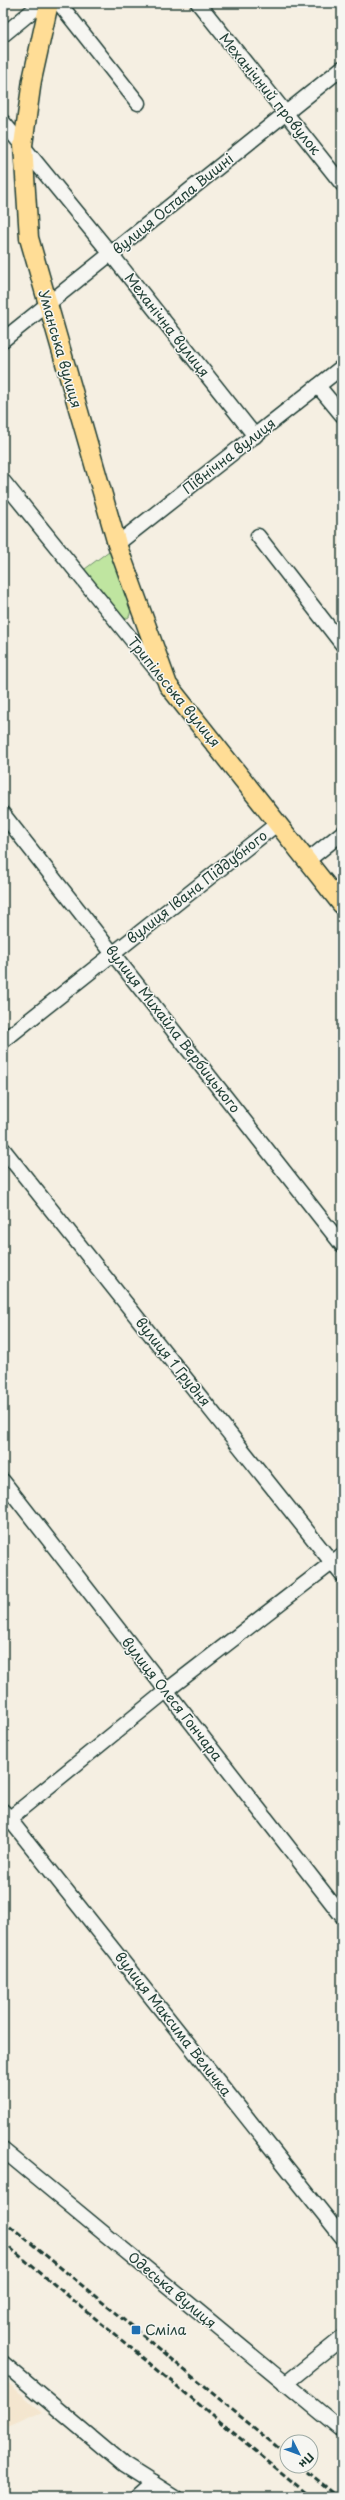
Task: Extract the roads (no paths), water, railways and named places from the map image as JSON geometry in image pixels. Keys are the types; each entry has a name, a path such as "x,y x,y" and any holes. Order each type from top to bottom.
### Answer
{"main road":[{"name":"Уманська вулиця","path":"49,3 32,80 23,145 29,238 47,305 117,544 168,685"},
{"name":"Трипільська вулиця","path":"168,685 342,905"}],"street":[{"path":"3,35 42,3"},
{"path":"59,3 138,103"},
{"name":"Механічний провулок","path":"198,3 285,115 342,184"},
{"name":"вулиця Остапа Вишні","path":"3,340 342,68"},
{"name":"Механічна вулиця","path":"3,122 111,254 255,436"},
{"name":"Північна вулиця","path":"117,544 342,367"},
{"path":"318,386 342,415"},
{"name":"Трипільська вулиця","path":"3,481 168,685"},
{"path":"258,536 342,644"},
{"name":"вулиця Михайла Вербицького","path":"3,814 114,953 342,1245"},
{"name":"вулиця Івана Піддубного","path":"3,1041 278,823"},
{"path":"307,861 342,833"},
{"name":"вулиця 1 Грудня","path":"3,1149 337,1559 342,1575"},
{"name":"вулиця Олеся Гончара","path":"3,1481 342,1916"},
{"path":"6,1814 337,1559"},
{"name":"вулиця Максима Величка","path":"6,1814 342,2238"},
{"name":"Одеська вулиця","path":"3,2150 342,2430"},
{"path":"286,2384 342,2338"},
{"path":"3,2363 124,2465 175,2497"},
{"path":"137,2497 153,2483"}],"railway":[{"path":"3,2220 279,2448"},
{"path":"3,2242 311,2497"},
{"path":"311,2474 338,2497"}],"place":[{"name":"Сміла","path":"136,2330"}]}
